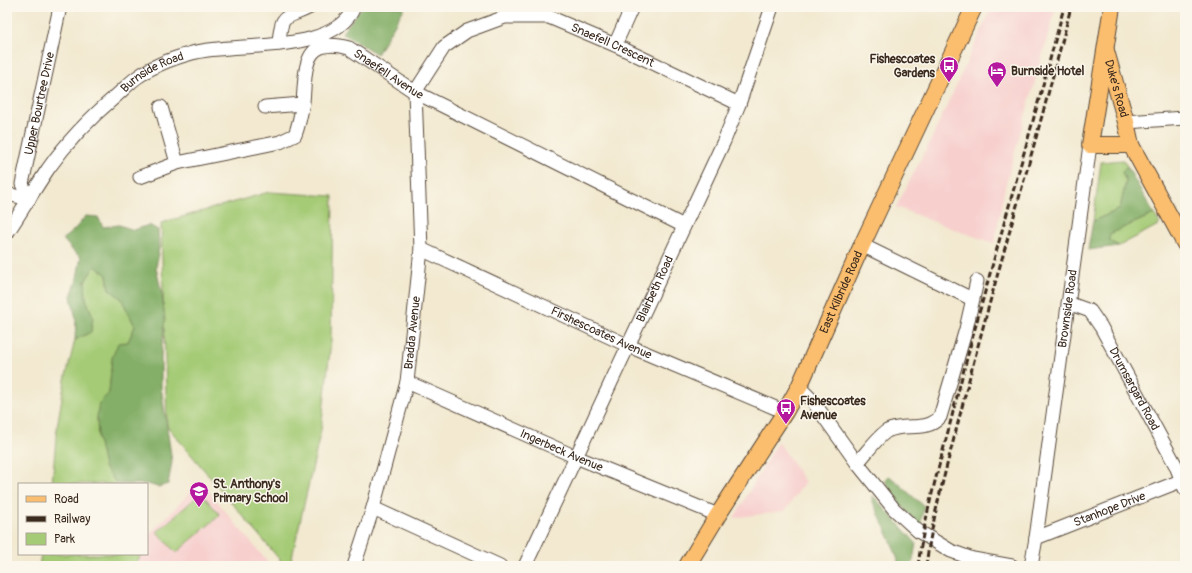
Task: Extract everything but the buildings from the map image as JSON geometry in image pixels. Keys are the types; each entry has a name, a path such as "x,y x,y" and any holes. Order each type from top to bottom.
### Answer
{"main road":[{"name":"East Kilbride Road","path":"687,566 718,515 785,412 799,387 862,245 974,7"},
{"name":"Duke's Road","path":"1112,7 1106,51 1131,145 1185,244"},
{"name":"Brownside Road","path":"1090,145 1106,51"},
{"path":"1090,145 1131,145"}],"street":[{"name":"Upper Bourtree Drive","path":"29,199 22,184 60,7"},
{"path":"279,44 280,26 283,20 288,16 310,7"},
{"name":"Burnside Road","path":"7,233 48,169 70,141 104,106 139,75 174,59 209,49 279,44 308,40 327,33 344,23 351,15 354,7"},
{"path":"615,45 632,7"},
{"name":"Blairbeth Road","path":"525,566 724,141 739,104 772,7"},
{"name":"Snaefell Crescent","path":"415,92 444,47 467,31 505,17 549,17 615,45 739,104"},
{"name":"Snaefell Avenue","path":"140,177 177,163 280,142 295,135 299,125 307,62 312,53 317,49 323,46 336,46 348,48 415,92 684,226"},
{"name":"Bradda Avenue","path":"354,566 373,508 407,382 420,249 415,92"},
{"path":"265,107 302,104"},
{"path":"161,107 177,163"},
{"path":"1126,122 1185,118"},
{"name":"Brownside Road","path":"1030,566 1036,538 1090,145"},
{"path":"7,194 29,199"},
{"path":"862,245 972,299"},
{"name":"Firshescoates Avenue","path":"420,249 629,346 785,412"},
{"path":"857,463 887,431 897,428 929,425 935,423 940,417 966,329 977,281"},
{"name":"Drumsargard Road","path":"1068,303 1090,311 1101,327 1181,465 1184,484"},
{"name":"Ingerbeck Avenue","path":"407,382 576,457 718,515"},
{"path":"799,387 812,400 857,463 894,509 918,531 951,551 973,559 1012,566"},
{"name":"Stanhope Drive","path":"1036,538 1184,484"},
{"path":"373,508 500,566"}],"shaded area":[{"path":"992,7 1056,7 1005,187 994,243 896,207 932,138"},
{"path":"778,441 805,482 785,511 734,518"},
{"name":"St. Anthony's Primary School","path":"201,482 271,566 39,566 41,555 148,555 148,535"}],"green space":[{"path":"362,7 405,7 377,54 342,33"},
{"path":"1123,160 1127,166 1122,172 1126,181 1120,209 1093,221 1101,162"},
{"path":"1127,166 1154,214 1110,234 1109,241 1119,246 1088,250 1093,221 1120,209 1126,181 1122,172"},
{"path":"269,192 333,196 331,341 321,430 290,566 285,566 167,426 161,223"},
{"path":"1154,214 1160,224 1119,246 1109,241 1109,234"},
{"path":"86,216 98,217 103,227 119,225 134,230 149,225 158,230 159,248 156,268 162,294 165,320 161,355 161,387 172,462 168,484 158,487 148,483 116,483 104,467 98,438 97,418 99,403 109,393 112,358 118,343 128,342 135,326 121,298 109,289 107,275 95,266 85,281 86,299 93,317 91,332 75,340 76,319 71,296 76,283 81,257 74,252 63,239 74,230"},
{"path":"95,266 107,275 109,289 121,298 135,326 128,342 112,358 109,393 99,403 97,418 98,438 104,467 116,483 52,483 57,427 65,380 75,340 91,331 93,317 86,299 85,281"},
{"path":"889,476 924,506 920,527 892,494 885,480"},
{"path":"201,493 220,515 176,553 157,532"},
{"path":"872,495 916,543 912,566 897,566 898,560 872,500"},
{"path":"41,555 141,555 136,566 39,566"}],"railway":[{"path":"918,566 929,505 955,404 1064,7"},
{"path":"926,566 937,506 962,407 1071,7"}],"place":[{"name":"Fishescoates Gardens","path":"949,83"},
{"name":"Burnside Hotel","path":"997,88"},
{"name":"Fishescoates Avenue","path":"786,425"},
{"name":"St. Anthony's Primary School","path":"199,508"}]}
